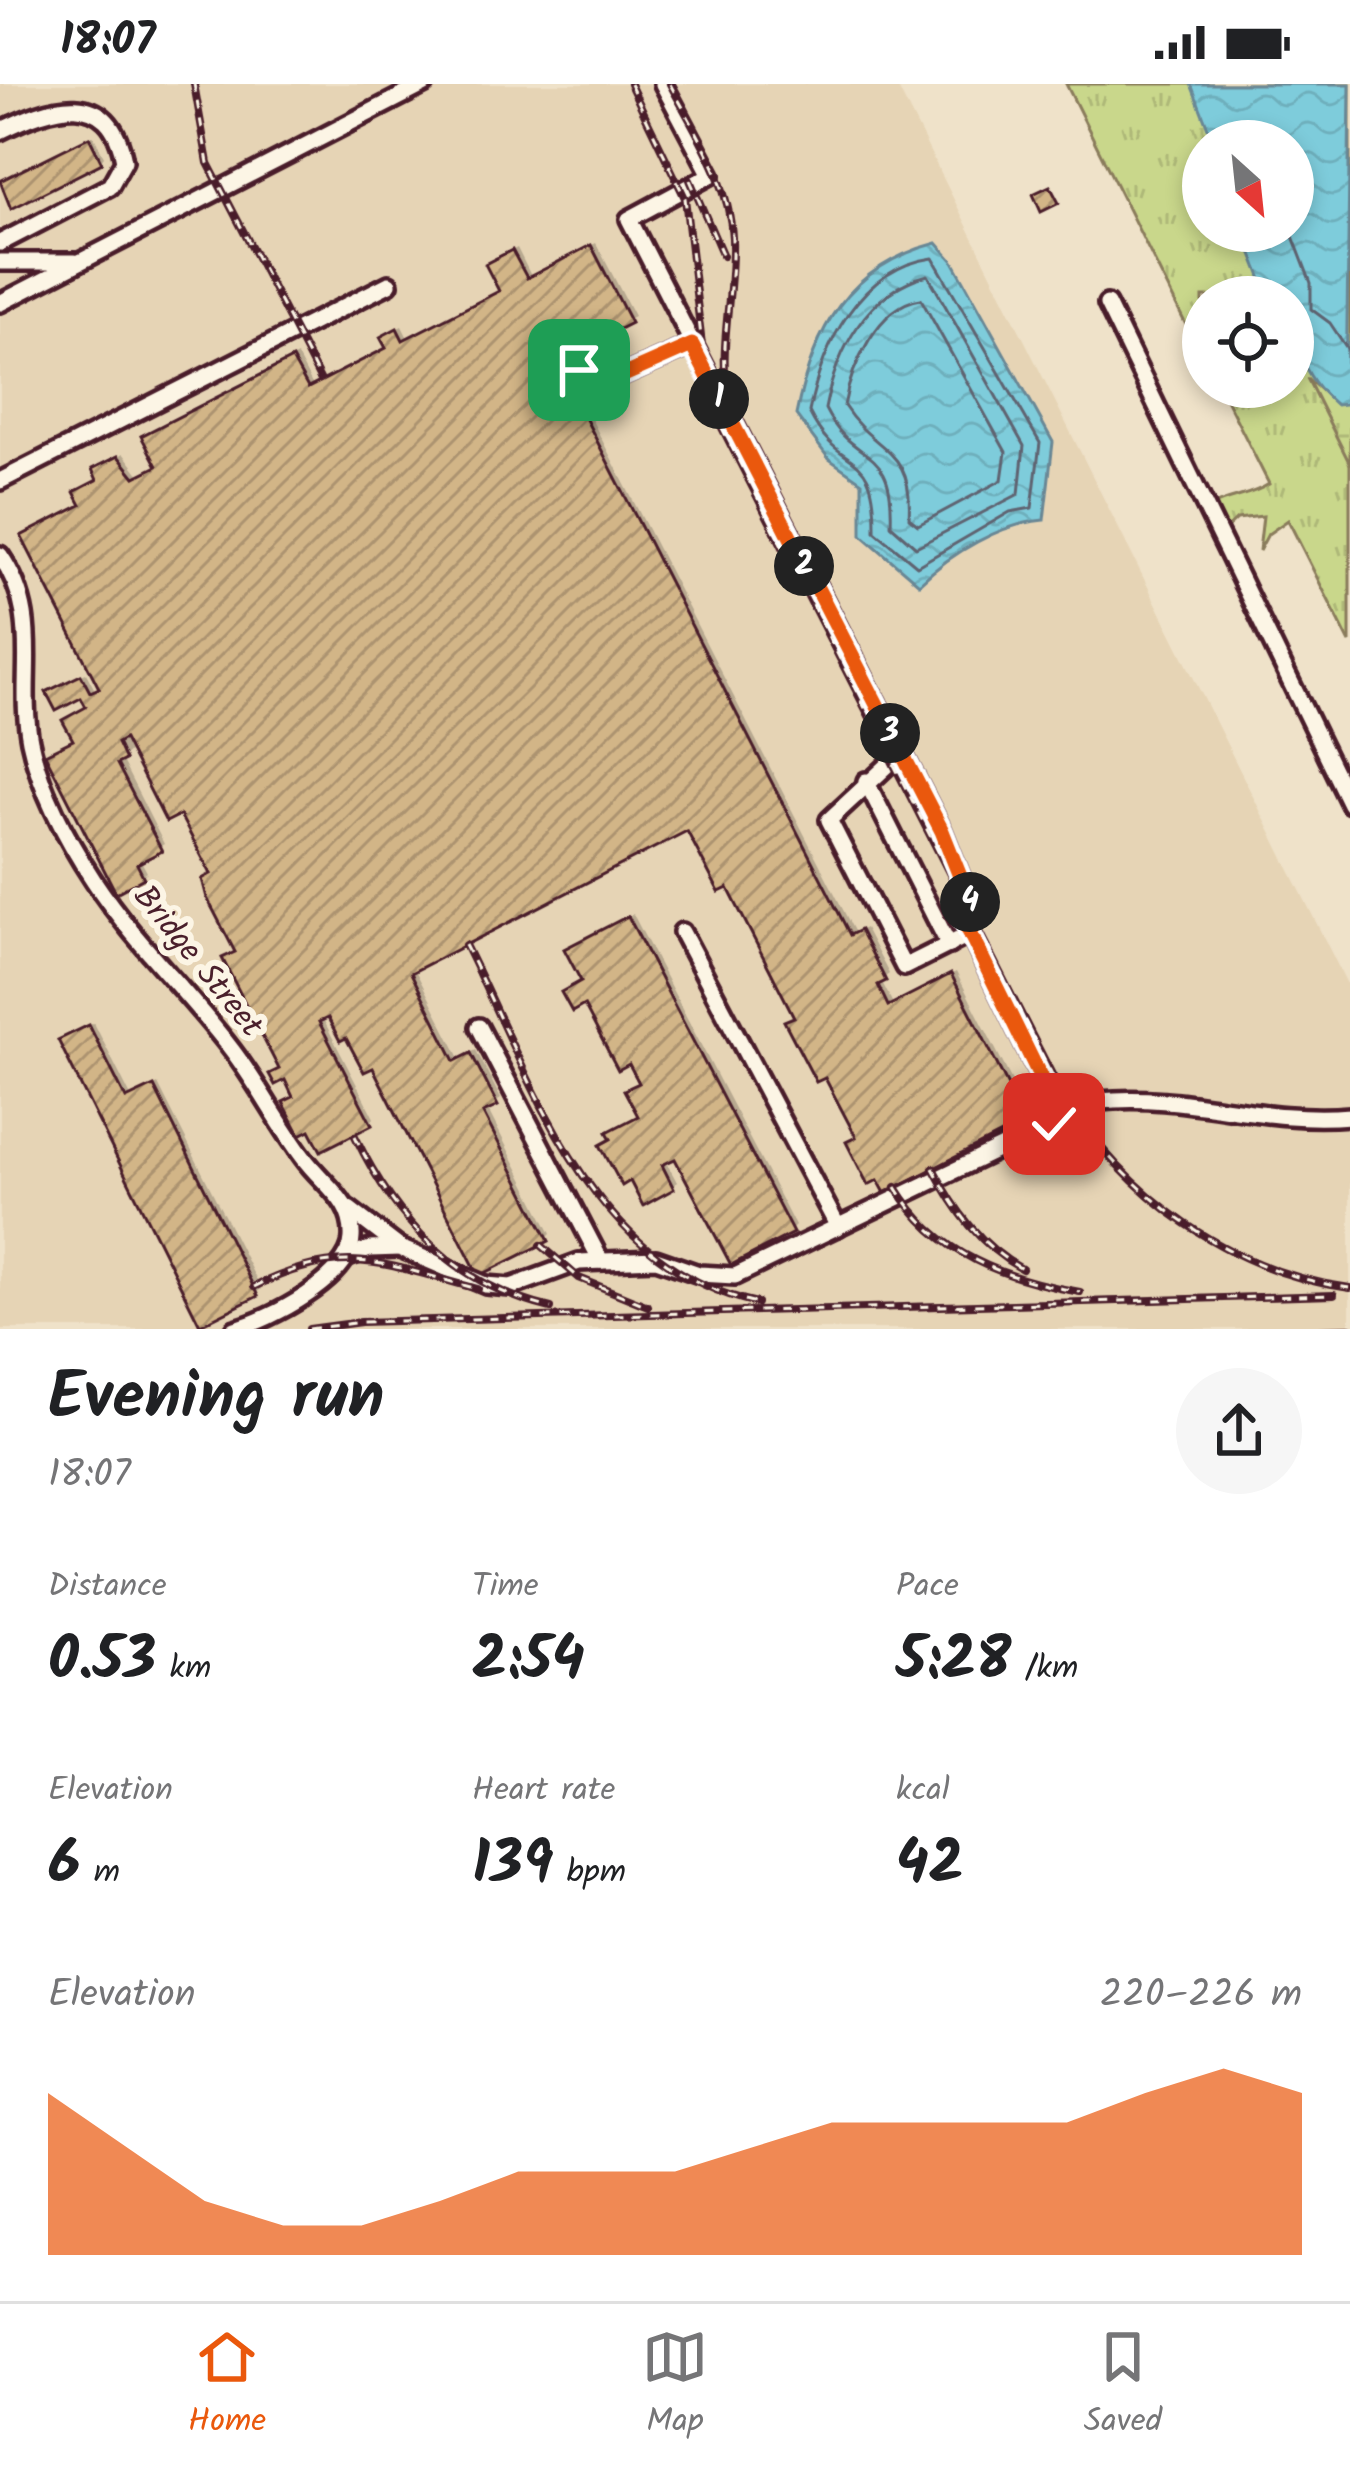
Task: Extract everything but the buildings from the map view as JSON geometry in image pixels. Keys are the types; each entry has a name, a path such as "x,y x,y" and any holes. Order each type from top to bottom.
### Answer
{"lane":[{"path":"0,303 425,84"},
{"path":"663,84 711,175 629,219 942,831 971,904 963,919 1040,1076 1054,1124"},
{"path":"0,131 48,107 73,104 102,118 124,161 110,186 0,243"},
{"path":"0,262 76,262"},
{"path":"0,481 389,284"},
{"path":"1107,304 1350,804"},
{"path":"579,370 599,386 692,345"},
{"name":"Bridge Street","path":"0,555 19,591 28,627 30,740 50,800 85,867 137,940 234,1052 303,1157 349,1209 400,1248 486,1286 511,1288 579,1262 601,1261 656,1259 699,1274 734,1276 1099,1101 1148,1096 1295,1121 1350,1116"},
{"path":"901,753 829,820 904,967 970,934"},
{"path":"866,781 949,945"},
{"path":"682,932 838,1227"},
{"path":"479,1027 601,1261"},
{"path":"348,1257 353,1236 349,1209"},
{"path":"235,1329 303,1296 348,1257 370,1249 400,1248"}],"shaded area":[{"path":"0,84 896,84 1350,990 1350,1329 0,1329"}],"green space":[{"path":"1066,84 1350,84 1350,643 1288,520 1268,534 1259,551 1263,516 1237,519 1222,533 1210,507 1269,484 1231,408 1314,408 1314,276 1182,276 1182,317"},
{"path":"1314,384 1336,404 1350,402 1350,464"}],"water":[{"path":"1191,84 1350,84 1346,404 1336,405 1314,382 1314,276 1261,276 1251,252 1314,252 1314,120 1205,120"},
{"path":"937,243 953,261 1053,442 1044,520 1010,527 977,542 919,584 862,535 862,482 829,459 796,415 813,356 839,306 879,268"}],"railway":[{"path":"194,84 208,163 320,379"},
{"path":"630,84 685,198 705,371 718,420 1062,1094 1117,1165 1185,1223 1263,1265 1350,1288"},
{"path":"670,84 710,158 730,217 732,259 725,343 729,405"},
{"path":"690,180 723,256"},
{"path":"465,945 544,1109 609,1210 650,1251 699,1282 757,1303"},
{"path":"355,1136 389,1196 432,1246 486,1284 551,1308"},
{"path":"933,1168 970,1226 1022,1269"},
{"path":"896,1187 913,1211 952,1247 1025,1280 1080,1292"},
{"path":"541,1245 579,1278 648,1306"},
{"path":"254,1287 286,1273 341,1261 391,1266 478,1289"},
{"path":"309,1329 361,1322 1334,1295"},
{"path":"1318,1329 1350,1328"}],"route":[{"path":"579,370 599,386 692,345 942,831 971,904 963,919 1040,1076 1054,1124"}]}
